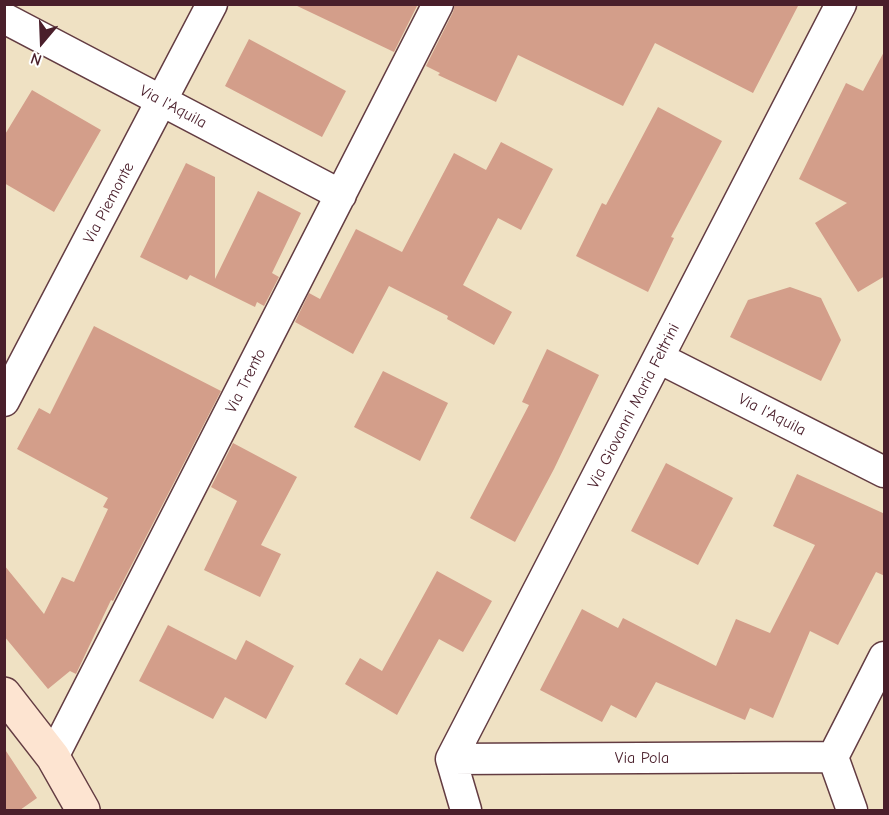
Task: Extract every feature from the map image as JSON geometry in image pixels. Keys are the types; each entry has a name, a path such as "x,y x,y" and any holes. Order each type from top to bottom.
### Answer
{"street":[{"name":"Via Piemonte","path":"4,401 212,4"},
{"name":"Via Trento","path":"53,758 438,4"},
{"name":"Via Giovanni Maria Feltrini","path":"451,759 841,4"},
{"name":"Via l'Aquila","path":"4,18 341,195"},
{"name":"Via l'Aquila","path":"659,358 885,472"},
{"path":"852,810 833,757 885,657"},
{"path":"4,694 53,758 83,810"},
{"name":"Via Pola","path":"451,759 833,757"},
{"path":"451,759 466,810"}],"building":[{"path":"293,4 418,4 394,52"},
{"path":"455,4 799,4 753,93 655,43 623,106 518,55 496,102 438,75 440,73 426,66"},
{"path":"249,39 346,91 322,137 225,86"},
{"path":"885,50 885,276 858,292 815,223 847,203 799,179 846,83 863,91"},
{"path":"32,90 101,130 54,212 4,183 4,136"},
{"path":"658,107 722,141 671,237 674,238 648,292 576,256 602,203 606,205"},
{"path":"501,142 553,169 521,230 498,218 463,285 512,312 494,345 447,319 448,316 389,286 353,354 295,322 309,293 320,299 356,229 402,252 454,153 486,170"},
{"path":"186,163 215,177 215,279 258,191 301,213 272,273 279,277 264,306 257,302 255,307 190,275 187,280 140,257"},
{"path":"790,287 821,298 841,340 821,381 730,337 748,300"},
{"path":"94,326 221,391 113,601 111,600 76,674 70,671 48,689 4,636 4,565 44,614 62,577 74,582 108,509 103,507 108,498 17,449 39,408 50,414"},
{"path":"547,349 599,375 554,469 515,542 470,518 529,405 522,402"},
{"path":"383,371 448,403 420,461 354,427"},
{"path":"233,443 297,477 261,545 281,554 260,597 204,570 237,501 211,487"},
{"path":"666,463 733,498 698,565 631,531"},
{"path":"797,474 885,514 885,576 876,572 838,645 810,631 773,718 750,708 745,720 656,682 636,718 611,705 602,722 540,690 582,609 618,628 623,618 716,666 736,619 770,633 815,545 773,526"},
{"path":"437,571 492,601 463,652 439,639 397,715 345,684 360,658 382,671"},
{"path":"168,625 236,660 246,640 294,666 266,719 225,697 213,719 139,681"},
{"path":"4,748 37,798 20,810 4,810"}]}
